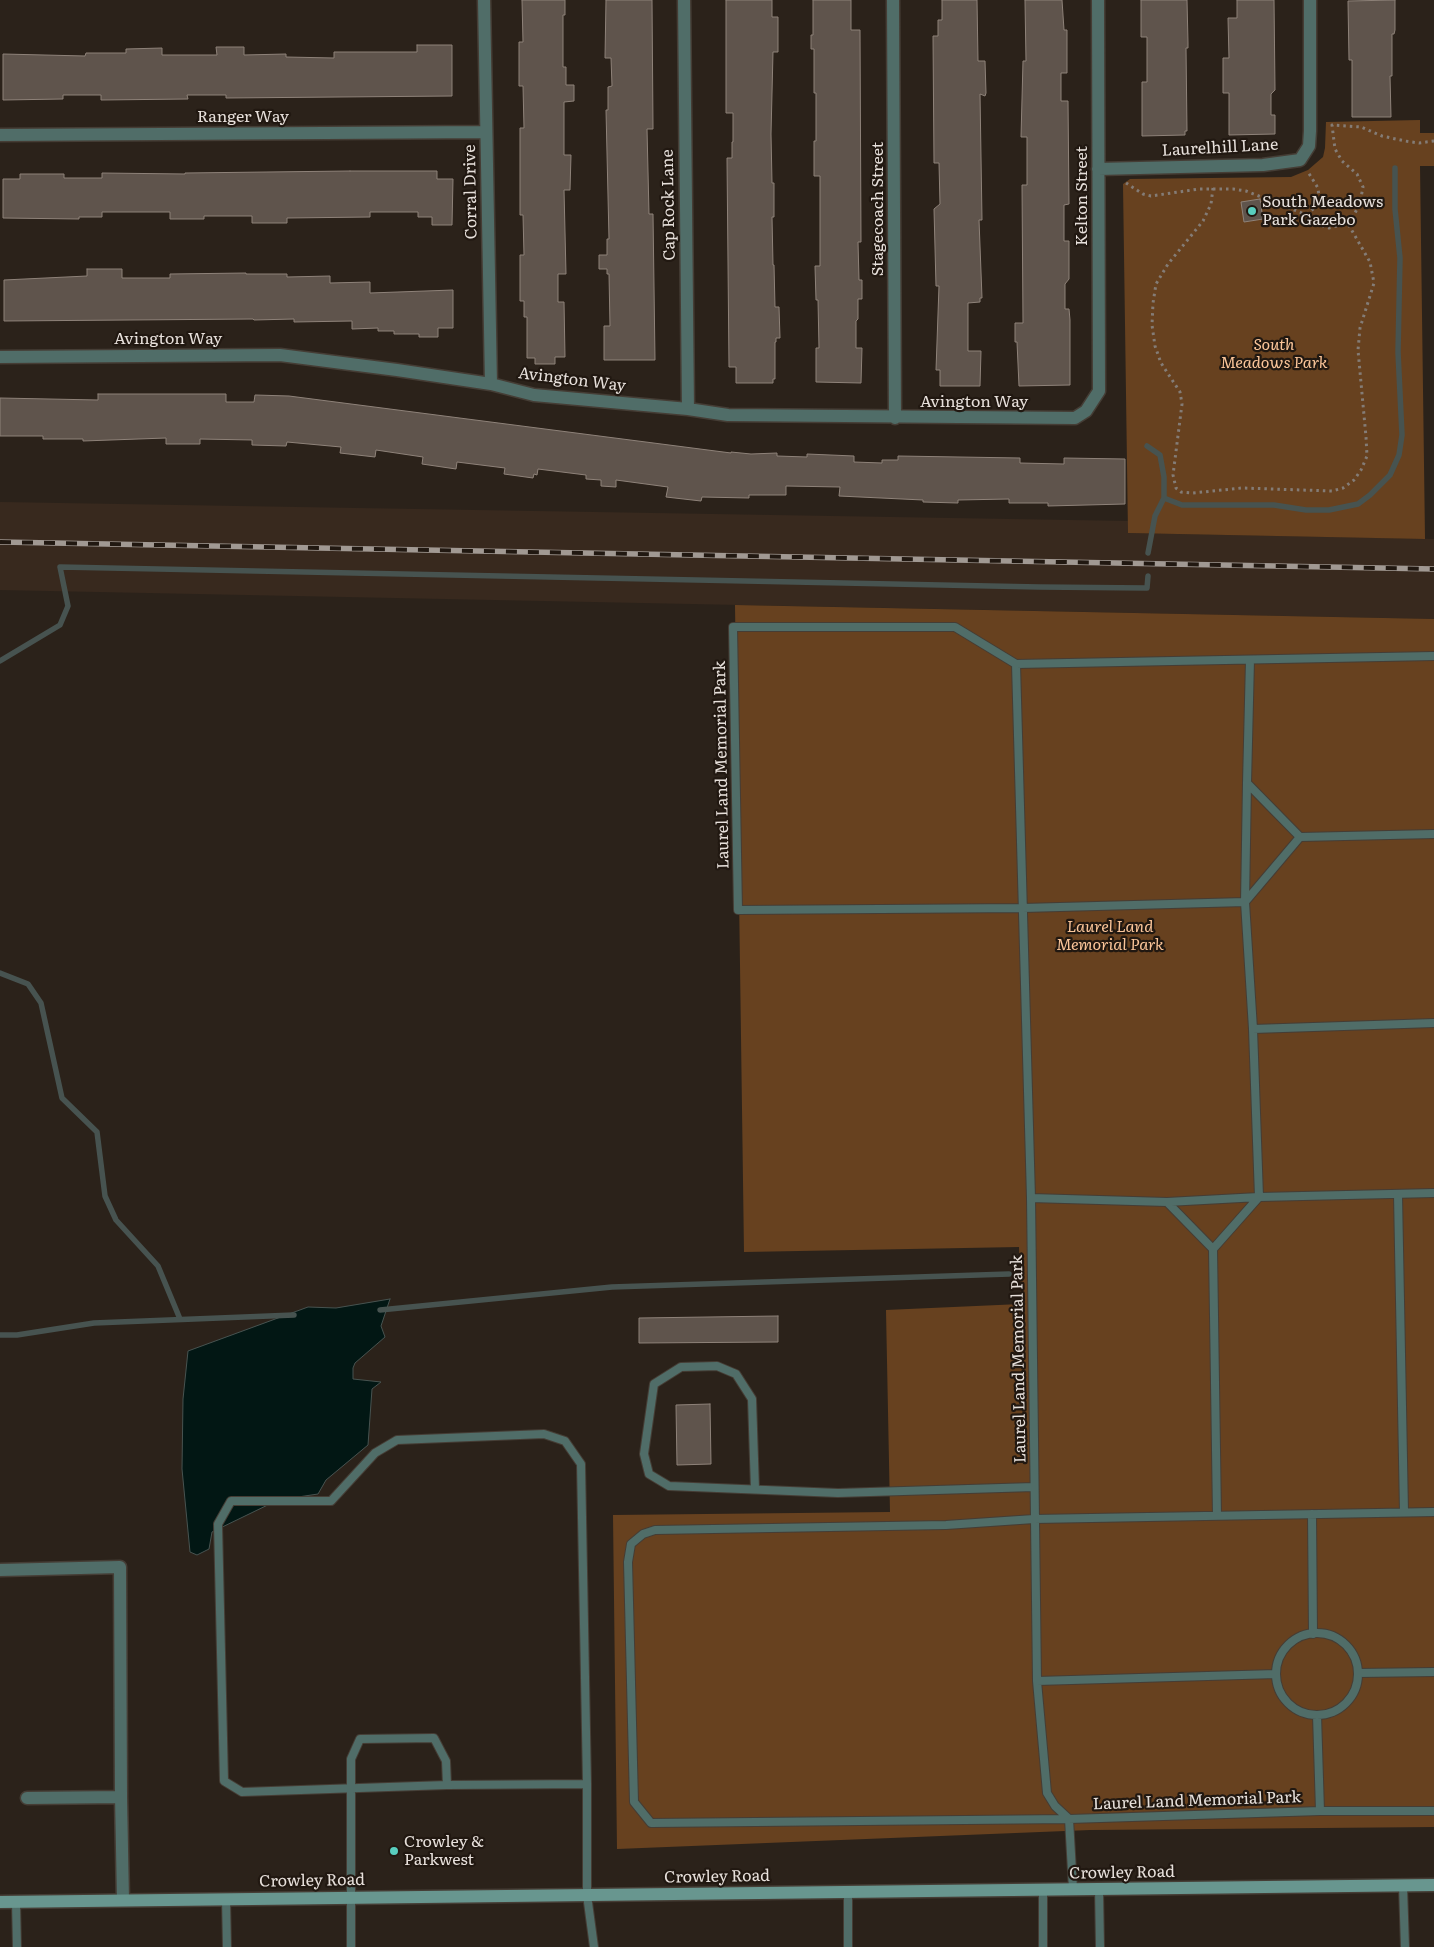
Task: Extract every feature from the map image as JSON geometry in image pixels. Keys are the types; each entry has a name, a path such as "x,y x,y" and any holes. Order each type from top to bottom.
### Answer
{"main road":[{"name":"Crowley Road","path":"0,1902 1434,1885"}],"street":[{"name":"Corral Drive","path":"484,0 491,384"},
{"name":"Cap Rock Lane","path":"684,0 688,409"},
{"name":"Stagecoach Street","path":"893,0 895,418"},
{"name":"Kelton Street","path":"1098,0 1099,391"},
{"name":"Laurelhill Lane","path":"1098,169 1263,165 1300,160 1309,146 1310,131 1310,0"},
{"name":"Ranger Way","path":"0,135 486,132"},
{"name":"Avington Way","path":"0,357 280,355 491,384 534,394 688,409 728,415 895,418 1074,418 1086,411 1099,391"},
{"path":"0,1570 120,1567 121,1797 124,1900"},
{"path":"27,1798 121,1797"}],"lane":[{"name":"Laurel Land Memorial Park","path":"1244,902 1023,908 738,910 733,628 955,627 1016,664 1023,908 1031,1198 1037,1681 1047,1793 1055,1806 1069,1819 1320,1811 1317,1715"},
{"path":"1016,664 1434,656"},
{"path":"1217,1516 1213,1249 1259,1197 1253,1029 1244,902 1250,660"},
{"path":"1247,783 1300,837 1434,834"},
{"path":"1244,902 1300,837"},
{"path":"1253,1029 1434,1022"},
{"path":"1031,1198 1168,1202 1259,1197 1434,1193"},
{"path":"1398,1195 1404,1512"},
{"path":"1168,1202 1213,1249"},
{"path":"755,1489 752,1399 736,1374 717,1366 681,1367 654,1384 644,1454 649,1474 669,1486 838,1493 1034,1487"},
{"path":"587,1784 447,1785 352,1790 242,1792 224,1781 218,1524 231,1501 331,1501 375,1453 397,1440 544,1434 565,1441 581,1464 587,1784 587,1895 594,1947"},
{"path":"1072,1890 1069,1819 651,1823 634,1802 628,1562 631,1544 643,1534 655,1530 946,1525 1034,1519 1434,1512"},
{"path":"1312,1514 1313,1634"},
{"path":"1313,1634 1326,1634 1339,1639 1348,1648 1355,1660 1358,1673 1356,1686 1351,1698 1342,1707 1330,1713 1317,1715 1304,1713 1293,1707 1284,1698 1278,1687 1276,1674 1278,1662 1288,1647 1302,1636 1313,1634"},
{"path":"1358,1673 1434,1672"},
{"path":"1037,1681 1276,1674"},
{"path":"351,1947 351,1759 360,1739 434,1738 446,1761 447,1785"},
{"path":"1320,1811 1434,1811"},
{"path":"1403,1886 1405,1947"},
{"path":"1099,1889 1100,1947"},
{"path":"1042,1947 1043,1890"},
{"path":"848,1892 848,1947"},
{"path":"226,1899 227,1947"},
{"path":"16,1902 17,1947"}],"path":[{"path":"1124,169 1125,182 1143,194 1151,196 1182,190 1213,188 1246,191 1307,215 1329,228 1347,222 1354,215 1360,203 1362,187 1357,174 1342,161 1335,149 1332,125 1360,127 1382,136 1405,141 1419,143 1434,141"},
{"path":"1300,160 1318,188 1319,197 1316,206 1307,215"},
{"path":"1213,188 1211,204 1203,221 1168,264 1156,284 1153,304 1152,325 1155,346 1161,363 1180,392 1182,404 1173,475 1176,488 1181,492 1193,494 1242,488 1332,491 1343,488 1354,480 1367,456 1358,350 1360,328 1374,283 1370,262 1347,222"}],"shaded area":[{"path":"0,502 1128,521 1128,533 1434,539 1434,619 0,590"},
{"path":"390,1299 381,1326 385,1337 355,1363 353,1368 353,1379 381,1382 372,1389 368,1445 326,1480 318,1494 278,1500 212,1532 209,1549 197,1555 190,1552 182,1469 183,1399 188,1351 308,1307 336,1308"}],"green space":[{"name":"South Meadows Park","path":"1420,120 1420,133 1434,133 1434,166 1420,166 1425,539 1128,533 1123,184 1130,179 1291,177 1308,170 1323,157 1326,122"},
{"name":"Laurel Land Memorial Park","path":"735,605 1434,619 1434,1827 1090,1830 617,1849 613,1515 890,1512 886,1310 1021,1304 1019,1247 744,1252"}],"building":[{"path":"522,0 565,0 565,15 563,15 563,67 566,67 566,85 574,85 574,101 564,102 564,155 571,155 570,190 564,190 566,274 558,274 558,302 564,302 565,357 555,357 555,364 535,364 535,358 527,358 527,317 524,317 524,301 520,301 520,255 524,255 523,215 520,215 520,128 524,128 523,86 519,86 519,42 523,42"},
{"path":"606,0 652,0 653,129 647,129 649,214 653,214 655,360 604,360 604,326 610,326 609,274 607,274 607,269 599,269 599,255 607,255 607,239 609,239 606,110 608,110 608,87 612,86 611,58 605,58"},
{"path":"726,0 772,0 772,17 778,17 778,52 773,52 771,134 772,183 774,183 774,217 772,217 773,265 775,307 779,307 780,338 776,338 775,342 775,379 773,379 773,383 736,383 736,367 729,367 727,158 732,158 733,113 726,113"},
{"path":"813,0 851,0 851,30 860,30 861,242 858,242 859,280 862,280 862,299 858,299 856,348 862,348 861,383 816,382 816,348 819,348 815,266 820,266 820,176 814,176 816,93 814,93 814,49 811,49"},
{"path":"942,0 977,0 978,61 985,61 986,93 985,96 980,94 982,220 979,220 982,298 980,298 980,302 968,303 968,351 981,351 980,386 940,386 940,370 936,370 939,286 936,286 934,209 940,204 939,163 934,163 933,36 938,36 938,20 942,20"},
{"path":"1025,0 1062,0 1064,30 1067,30 1067,73 1061,73 1061,101 1068,101 1069,204 1064,205 1064,241 1069,241 1069,279 1065,284 1065,309 1069,309 1070,320 1070,385 1019,386 1015,323 1023,323 1022,185 1027,185 1027,137 1021,137 1023,61 1026,61"},
{"path":"1141,0 1187,0 1187,131 1185,131 1185,135 1142,136 1142,82 1147,82 1147,37 1141,37"},
{"path":"1237,0 1274,0 1275,90 1271,94 1271,115 1275,115 1275,134 1229,135 1229,93 1223,93 1223,58 1229,58 1228,18 1237,18"},
{"path":"1395,0 1395,30 1394,34 1392,34 1392,76 1390,76 1391,117 1352,117 1352,60 1349,60 1348,1"},
{"path":"417,45 452,45 452,96 226,98 226,95 187,95 188,99 101,100 101,95 63,95 63,99 3,100 3,54 85,56 86,53 126,53 126,49 162,48 162,55 217,55 216,47 244,47 244,55 286,54 286,57 334,58 334,52 417,52"},
{"path":"437,171 437,179 453,179 452,225 432,225 432,217 418,217 418,212 370,212 370,217 287,218 287,223 252,223 252,216 204,216 204,219 170,219 170,212 102,212 102,217 79,217 79,219 3,218 3,179 20,179 20,174 64,174 64,178 102,178 102,173 185,174"},
{"name":"South Meadows Park Gazebo","path":"1260,199 1263,219 1244,222 1241,202"},
{"path":"87,269 122,269 122,278 170,278 170,274 246,273 287,274 287,277 330,276 330,283 370,282 370,293 453,290 453,328 438,328 438,337 419,337 419,334 394,334 394,331 378,331 378,328 352,329 352,321 294,322 294,319 253,319 4,321 4,280 87,276"},
{"path":"98,394 226,394 226,402 254,402 255,395 289,396 731,453 777,453 777,456 807,457 807,454 854,456 854,462 882,463 882,460 898,460 898,456 1020,458 1020,463 1064,464 1064,458 1125,459 1125,504 1048,506 1048,503 1009,503 1009,499 958,500 958,503 923,502 923,500 839,496 840,487 786,486 786,495 749,495 749,498 702,497 701,501 666,497 668,487 616,480 616,487 601,486 601,480 586,479 586,475 538,469 537,475 534,474 533,478 504,474 505,468 457,462 456,469 422,464 423,457 376,450 375,457 340,453 341,447 287,442 286,446 252,445 252,440 200,439 200,444 166,444 166,438 83,441 83,439 43,439 43,436 0,436 0,398 98,400"},
{"path":"778,1316 778,1342 639,1343 639,1318"},
{"path":"710,1404 711,1464 677,1465 676,1405"}],"waterway":[{"path":"1164,498 1182,505 1274,505 1306,510 1329,510 1358,504 1390,475 1399,455 1402,435 1398,352 1400,258 1395,209 1395,168"},
{"path":"1147,446 1160,455 1164,477 1164,498 1155,516 1148,553"},
{"path":"0,661 60,625 68,606 60,567 1147,588 1148,576"},
{"path":"0,973 28,984 41,1003 62,1098 97,1132 105,1196 116,1220 158,1266 180,1319"},
{"path":"380,1310 612,1287 1009,1274"},
{"path":"0,1335 17,1335 94,1323 294,1315"}],"railway":[{"path":"0,542 1434,569"}],"place":[{"name":"South Meadows Park Gazebo","path":"1252,211"},
{"name":"Crowley & Parkwest","path":"394,1851"}]}
